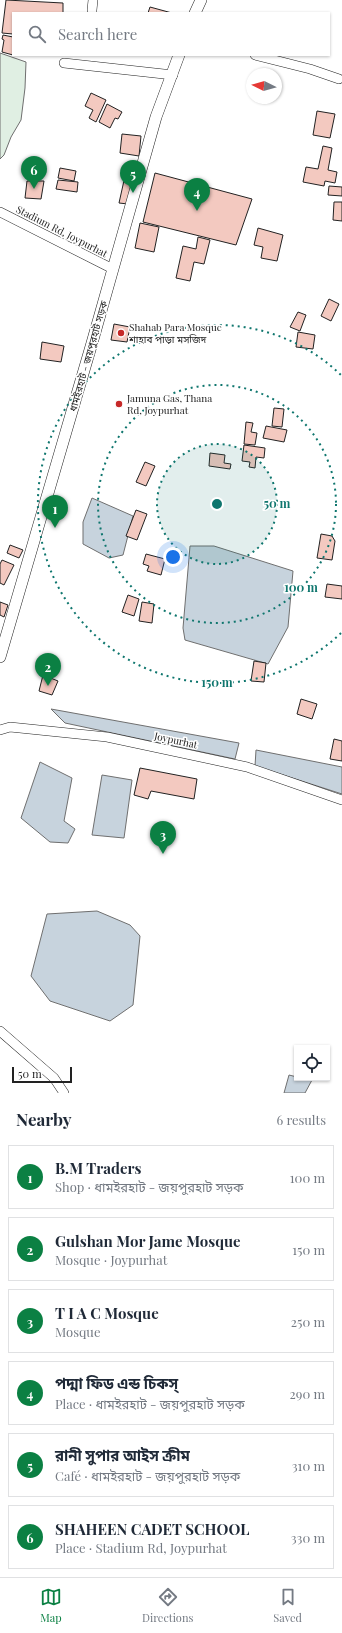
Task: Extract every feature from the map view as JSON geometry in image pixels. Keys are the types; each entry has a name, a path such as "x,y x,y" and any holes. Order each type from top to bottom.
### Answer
{"main road":[{"path":"195,12 201,0"},
{"name":"ধামইরহাট - জয়পুরহাট সড়ক","path":"0,657 156,117 173,75 179,56"}],"street":[{"path":"92,10 93,0"},
{"path":"259,56 310,69 339,79"},
{"path":"64,63 173,75"},
{"name":"Stadium Rd, Joypurhat","path":"0,212 113,269"},
{"name":"Joypurhat","path":"0,730 10,727 106,737 247,767 342,800"},
{"path":"0,1031 54,1078 64,1093"}],"green space":[{"path":"0,53 26,62 25,88 21,120 11,137 4,155 0,159"}],"shaded area":[{"path":"92,498 133,516 123,555 109,558 83,544 83,522"},
{"path":"190,546 214,546 293,571 288,627 268,664 185,640 183,628"},
{"path":"51,709 239,743 235,759 65,723"},
{"path":"256,750 342,767 342,794 255,766"},
{"path":"40,762 72,778 64,821 75,829 68,843 50,842 21,818"},
{"path":"102,775 132,780 124,838 92,835"},
{"path":"97,911 130,925 140,936 133,1005 110,1021 50,1001 31,976 47,914"},
{"path":"289,1075 294,1076 294,1081 311,1081 305,1093 284,1093"}],"building":[{"path":"6,0 63,3 63,12 12,12 12,34 2,33"},
{"path":"150,7 168,12 148,12"},
{"path":"3,35 12,37 12,55 2,52 4,40 2,39"},
{"path":"91,93 106,100 96,122 89,118 93,110 85,106"},
{"path":"107,104 122,112 118,119 115,118 110,128 99,122"},
{"path":"317,111 335,114 330,138 313,135"},
{"path":"122,134 141,136 139,156 120,153"},
{"path":"323,146 332,148 328,170 337,172 335,183 325,181 324,186 303,182 306,167 318,169"},
{"path":"60,168 76,171 74,181 58,178"},
{"path":"155,173 252,199 236,245 143,222"},
{"path":"125,176 133,177 128,204 119,203"},
{"path":"58,180 78,182 77,192 56,189"},
{"path":"27,181 44,181 41,199 25,198"},
{"path":"329,186 342,187 342,196 328,195"},
{"path":"334,202 342,202 342,221 333,220"},
{"path":"140,223 159,227 154,252 135,248"},
{"path":"258,228 283,235 277,261 261,258 263,247 254,245"},
{"path":"198,237 210,240 204,264 194,262 190,281 176,278 183,246 196,249"},
{"path":"329,299 339,304 331,321 321,316"},
{"path":"298,312 306,315 300,331 290,327"},
{"name":"Shahab Para Mosque শাহাব পাড়া মসজিদ","path":"114,324 130,327 127,342 111,340"},
{"path":"298,332 315,335 313,349 296,347"},
{"path":"42,342 64,346 61,362 40,359"},
{"path":"274,408 284,409 282,427 272,426"},
{"path":"246,422 253,423 251,432 257,433 255,445 244,444"},
{"path":"266,426 287,430 284,442 263,438"},
{"path":"244,445 265,448 264,458 256,457 255,468 249,467 250,462 242,461"},
{"path":"210,453 225,455 224,463 231,464 230,469 209,466"},
{"path":"145,462 155,466 146,486 136,482"},
{"path":"136,510 147,514 137,540 126,536"},
{"path":"321,534 332,536 335,541 332,560 317,558"},
{"path":"10,545 23,550 19,558 7,553"},
{"path":"146,554 165,559 161,575 147,571 149,566 143,564"},
{"path":"2,560 14,565 4,585 0,583 0,564"},
{"path":"327,584 342,586 342,599 325,597"},
{"path":"128,595 139,599 134,616 122,612"},
{"path":"0,602 8,605 4,617 0,615"},
{"path":"142,602 154,604 152,623 139,621"},
{"path":"254,661 266,663 264,682 251,681"},
{"path":"43,675 58,681 52,695 39,691"},
{"path":"301,699 317,704 312,719 297,714"},
{"path":"334,739 342,741 342,761 330,759"},
{"path":"140,768 197,779 194,799 151,791 148,799 134,795"}],"place":[{"name":"SHAHEEN CADET SCHOOL","path":"34,189"},
{"name":"রানী সুপার আইস ক্রীম","path":"133,193"},
{"name":"পদ্মা ফিড এন্ড চিকস্‌","path":"197,211"},
{"name":"Shahab Para Mosque শাহাব পাড়া মসজিদ","path":"121,333"},
{"name":"Jamuna Gas, Thana Rd, Joypurhat","path":"119,404"},
{"name":"B.M Traders","path":"55,528"},
{"name":"Gulshan Mor Jame Mosque","path":"48,686"},
{"name":"T I A C Mosque","path":"163,854"}]}
